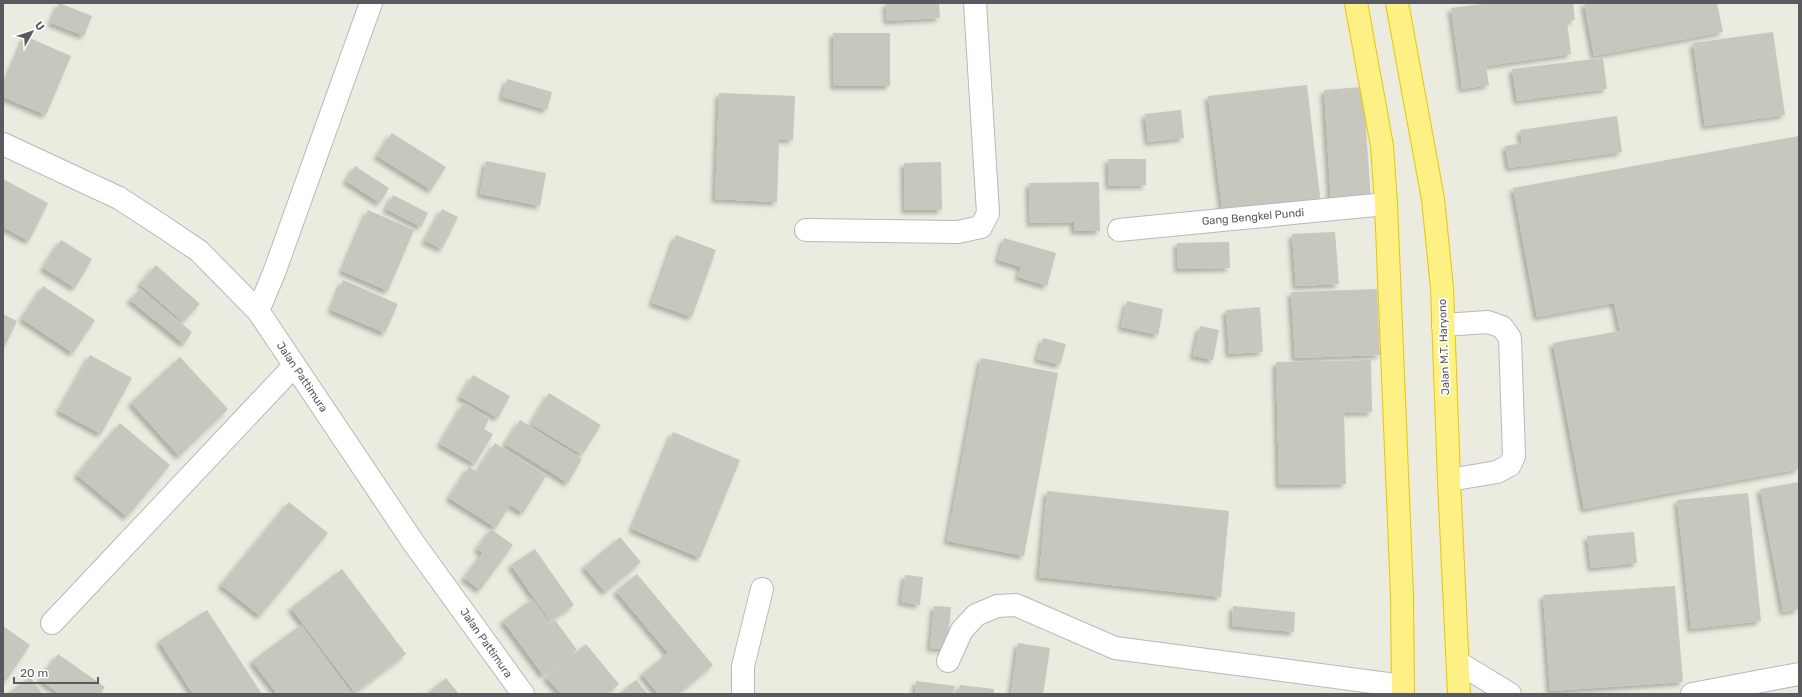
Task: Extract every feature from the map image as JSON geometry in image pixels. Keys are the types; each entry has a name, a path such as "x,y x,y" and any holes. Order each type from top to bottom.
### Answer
{"highway":[{"path":"1356,3 1382,146 1386,204 1402,596 1403,690"},
{"name":"Jalan M.T. Haryono","path":"1397,3 1433,199 1442,288 1449,480 1459,662 1459,694"}],"street":[{"path":"258,311 274,273 371,3"},
{"path":"806,230 958,232 981,227 988,213 975,3"},
{"name":"Jalan Pattimura","path":"3,144 119,198 162,226 199,251 258,311 413,542 522,694"},
{"name":"Gang Bengkel Pundi","path":"1120,230 1386,204"},
{"path":"1443,325 1488,322 1502,327 1510,338 1514,456 1510,465 1497,472 1449,480"},
{"path":"52,623 294,366"},
{"path":"744,694 743,666 762,589"},
{"path":"948,661 962,630 976,615 997,606 1016,605 1115,648 1403,690"},
{"path":"1459,662 1510,694"},
{"path":"1692,694 1799,674"}],"building":[{"path":"59,3 92,16 84,36 51,23"},
{"path":"886,3 939,3 940,18 887,21"},
{"path":"1490,3 1573,3 1575,20 1567,21 1571,54 1486,66 1489,85 1462,89 1451,8"},
{"path":"1584,3 1717,3 1723,32 1594,56"},
{"path":"1773,32 1785,115 1705,126 1693,43"},
{"path":"833,33 890,33 890,86 834,86"},
{"path":"25,36 71,56 46,115 3,97 3,88"},
{"path":"1603,58 1607,89 1517,101 1512,69"},
{"path":"507,79 552,92 547,110 502,97"},
{"path":"1307,85 1321,205 1223,216 1208,96"},
{"path":"1363,87 1371,200 1331,202 1324,90"},
{"path":"719,93 795,96 793,140 779,139 777,202 715,199"},
{"path":"1181,110 1184,138 1148,142 1145,114"},
{"path":"1617,116 1622,152 1509,168 1505,146 1522,143 1520,130"},
{"path":"392,133 446,167 431,190 377,156"},
{"path":"1799,136 1799,469 1584,509 1553,343 1620,331 1614,303 1537,317 1513,188"},
{"path":"1108,159 1146,159 1146,185 1109,186"},
{"path":"486,161 546,173 540,206 480,194"},
{"path":"941,162 942,210 905,210 904,163"},
{"path":"355,166 389,188 380,203 346,181"},
{"path":"3,179 48,203 29,241 3,227"},
{"path":"1099,182 1100,231 1074,231 1074,222 1030,223 1029,183"},
{"path":"393,195 428,213 421,227 386,209"},
{"path":"442,209 458,217 442,249 425,241"},
{"path":"368,210 414,230 388,291 342,271"},
{"path":"1335,232 1339,284 1296,286 1292,234"},
{"path":"676,235 716,250 692,317 652,303"},
{"path":"1004,238 1056,253 1047,286 1018,277 1021,267 998,260"},
{"path":"61,240 92,259 75,288 43,268"},
{"path":"1229,242 1230,268 1178,269 1177,243"},
{"path":"156,265 200,304 183,322 140,284"},
{"path":"343,280 398,304 385,333 331,310"},
{"path":"43,286 95,320 73,353 22,319"},
{"path":"140,289 192,332 184,344 130,300"},
{"path":"1377,289 1380,355 1295,358 1291,292"},
{"path":"1127,301 1163,309 1158,335 1121,327"},
{"path":"1260,307 1263,352 1229,354 1226,310"},
{"path":"3,314 17,321 3,350"},
{"path":"1200,326 1219,330 1213,360 1193,356"},
{"path":"1043,338 1066,344 1060,365 1037,359"},
{"path":"90,355 132,378 101,434 59,411"},
{"path":"180,357 228,409 179,456 131,403"},
{"path":"981,358 1058,373 1024,556 947,541"},
{"path":"1371,360 1372,412 1344,413 1346,484 1279,485 1276,362"},
{"path":"473,375 510,396 498,418 460,397"},
{"path":"549,393 601,425 582,455 531,424"},
{"path":"464,403 489,419 484,429 493,434 475,464 440,444"},
{"path":"520,420 582,459 568,483 505,444"},
{"path":"120,423 170,465 127,517 77,475"},
{"path":"673,432 740,460 700,558 632,529"},
{"path":"495,443 546,476 523,513 510,505 496,528 449,498 469,467 477,472"},
{"path":"1799,482 1799,609 1783,612 1760,489"},
{"path":"1047,491 1229,511 1221,597 1039,577"},
{"path":"1748,493 1761,621 1691,629 1677,500"},
{"path":"289,502 328,533 260,616 221,585"},
{"path":"491,529 513,545 480,590 464,578 483,553 477,549"},
{"path":"1634,532 1637,563 1591,568 1587,536"},
{"path":"620,537 641,562 605,592 584,567"},
{"path":"535,549 574,605 550,621 511,565"},
{"path":"342,569 406,654 355,693 291,608"},
{"path":"637,574 713,665 678,694 658,694 642,674 668,653 616,591"},
{"path":"905,575 923,577 920,605 901,602"},
{"path":"1675,586 1683,682 1550,691 1543,595"},
{"path":"532,599 550,624 555,620 577,650 543,675 503,621"},
{"path":"934,606 951,607 947,649 930,648"},
{"path":"1233,606 1295,612 1294,632 1232,626"},
{"path":"207,610 262,694 193,694 159,641"},
{"path":"301,625 352,694 277,694 252,661"},
{"path":"3,626 30,645 5,682 3,681"},
{"path":"1018,643 1050,648 1043,694 1011,694"},
{"path":"586,644 619,684 607,694 561,694 546,677"},
{"path":"58,654 105,687 100,694 60,694 40,680"},
{"path":"30,677 43,694 7,694"},
{"path":"446,678 459,694 427,694"},
{"path":"636,680 648,694 619,694"},
{"path":"916,681 955,686 953,694 915,694"},
{"path":"960,685 994,689 994,694 958,694"}]}
